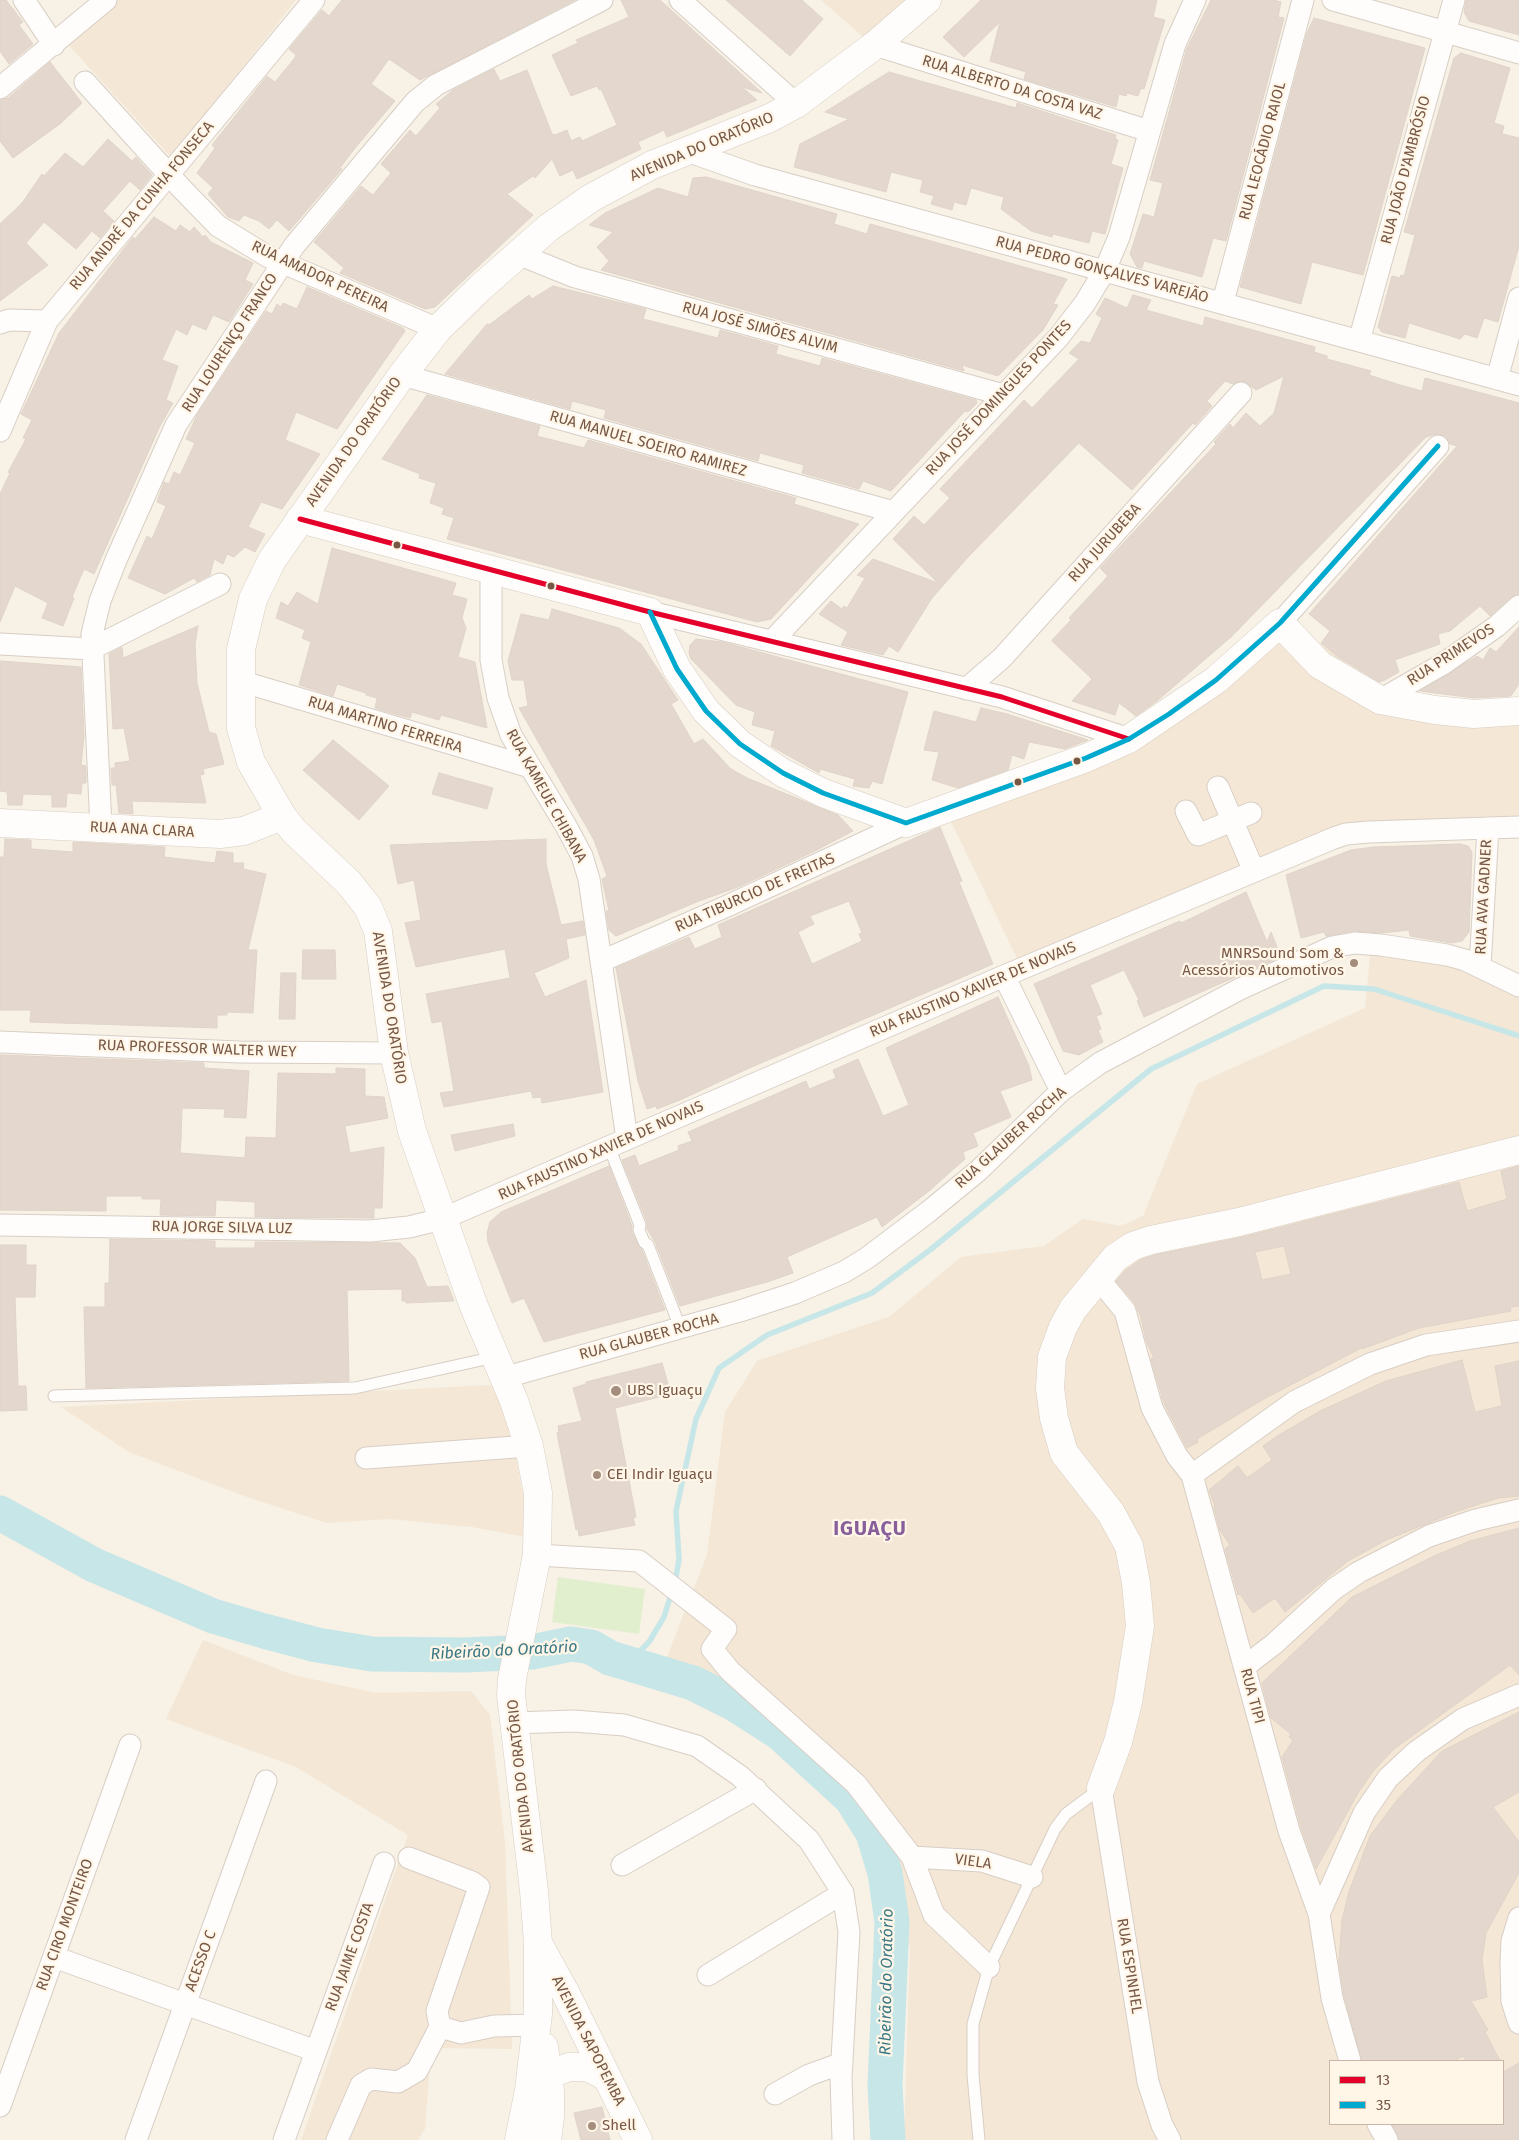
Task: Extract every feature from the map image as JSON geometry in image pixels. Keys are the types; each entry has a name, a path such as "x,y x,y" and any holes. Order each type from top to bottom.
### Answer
{"main road":[{"name":"AVENIDA DO ORATÓRIO","path":"539,2082 538,1943 534,1891 511,1695 512,1679 536,1563 538,1493 529,1446 442,1219 412,1131 394,1053 378,931 368,907 349,883 294,831 282,816 251,762 242,728 241,649 253,600 272,560 402,376 438,329 548,228 591,198 652,165 770,118 796,104 875,45 924,2"},
{"path":"300,519 650,612 677,669 706,711 740,744 784,773 823,793 906,823 1086,758 1129,740 1216,680 1280,623 1320,665 1380,700 1435,710 1474,714 1519,711"},
{"name":"RUA ANA CLARA","path":"0,823 220,834 244,831 282,816"},
{"path":"1101,1788 1118,1742 1128,1702 1140,1626 1136,1583 1129,1546 1111,1513 1064,1453 1054,1418 1050,1388 1052,1357 1063,1327 1073,1309 1098,1278 1126,1249 1151,1240 1239,1222 1519,1150"},
{"name":"AVENIDA SAPOPEMBA","path":"538,1943 566,1994 638,2140"},
{"path":"519,2140 539,2082 577,2066 587,2067 605,2076"},
{"path":"539,2082 550,2117 547,2140"}],"street":[{"path":"24,0 54,45"},
{"path":"0,88 106,0"},
{"name":"RUA ANDRÉ DA CUNHA FONSECA","path":"0,430 47,321 314,0"},
{"name":"RUA LOURENÇO FRANCO","path":"101,828 91,649 92,634 100,601 176,425 294,246 415,102 436,85 602,0"},
{"path":"680,0 796,104"},
{"name":"RUA JOSÉ DOMINGUES PONTES","path":"772,641 1058,338 1085,303 1105,270 1119,237 1175,44 1195,0"},
{"name":"RUA LEOCÁDIO RAIOL","path":"1223,302 1303,0"},
{"path":"1333,0 1519,53"},
{"name":"RUA JOÃO D'AMBRÓSIO","path":"1359,341 1454,0"},
{"name":"RUA ALBERTO DA COSTA VAZ","path":"875,45 1149,131"},
{"name":"RUA AMADOR PEREIRA","path":"85,82 218,226 267,256 438,329"},
{"name":"RUA PEDRO GONÇALVES VAREJÃO","path":"687,151 755,175 1223,302 1519,385"},
{"name":"RUA JOSÉ SIMÕES ALVIM","path":"518,254 574,277 1004,395"},
{"path":"1497,379 1519,298"},
{"path":"0,323 10,320 47,321"},
{"name":"RUA MANUEL SOEIRO RAMIREZ","path":"402,376 894,512"},
{"name":"RUA JURUBEBA","path":"966,689 1002,658 1241,393"},
{"path":"1280,623 1438,446"},
{"name":"RUA KAMEUE CHIBANA","path":"491,571 491,660 498,698 511,735 582,856 589,879 602,961 618,1143"},
{"path":"0,644 91,649 220,584"},
{"name":"RUA PRIMEVOS","path":"1380,700 1443,664 1497,626 1519,606"},
{"path":"650,612 1002,697 1129,740"},
{"name":"RUA MARTINO FERREIRA","path":"240,681 530,766"},
{"path":"1218,787 1242,817 1254,871"},
{"path":"1186,811 1198,835 1242,817"},
{"name":"RUA TIBURCIO DE FREITAS","path":"602,961 725,907 906,823"},
{"name":"RUA FAUSTINO XAVIER DE NOVAIS","path":"442,1219 1004,976 1346,834 1519,826"},
{"name":"RUA AVA GADNER","path":"1480,967 1488,828"},
{"name":"RUA GLAUBER ROCHA","path":"499,1367 731,1314 795,1293 844,1272 867,1258 978,1171 1061,1091 1100,1063 1240,989 1332,947 1355,943 1447,955 1480,967 1519,986"},
{"path":"1004,976 1061,1091"},
{"name":"RUA PROFESSOR WALTER WEY","path":"0,1042 239,1052 394,1053"},
{"name":"RUA JORGE SILVA LUZ","path":"0,1225 370,1231 409,1227 442,1219"},
{"path":"1098,1278 1125,1311 1152,1408 1177,1456 1192,1475 1294,1402 1370,1364 1426,1345 1519,1331"},
{"path":"366,1458 529,1446"},
{"name":"RUA TIPI","path":"1192,1475 1289,1831 1319,1914 1338,2027 1350,2060"},
{"path":"1244,1667 1274,1644 1334,1589 1359,1572 1430,1536 1476,1520 1519,1510"},
{"path":"536,1563 639,1561 726,1629 712,1649 730,1671 856,1784 912,1857 934,1915 989,1967"},
{"path":"1319,1914 1364,1813 1388,1778 1417,1751 1463,1719 1519,1695"},
{"path":"513,1723 545,1720 624,1726 676,1738 697,1746 720,1760 756,1789 810,1840 843,1893 849,1932 842,2063 843,2140"},
{"name":"RUA CIRO MONTEIRO","path":"0,2106 9,2055 54,1957 130,1745"},
{"name":"ACESSO C","path":"136,2140 266,1781"},
{"name":"RUA ESPINHEL","path":"1101,1788 1148,2082 1162,2125 1170,2140"},
{"path":"622,1865 756,1789"},
{"name":"VIELA","path":"912,1857 982,1861 1032,1877"},
{"path":"336,2140 361,2084 371,2079 398,2082 417,2071 440,2027 437,2011 478,1887 472,1882 409,1858"},
{"name":"RUA JAIME COSTA","path":"284,2140 384,1863"},
{"path":"708,1975 843,1893"},
{"path":"1519,1918 1512,1941 1511,1965 1512,2000 1519,2023"},
{"path":"54,1957 316,2051"},
{"path":"440,2027 461,2032 538,2019"},
{"path":"775,2094 809,2075 842,2063"},
{"path":"1379,2125 1387,2140"}],"lane":[{"path":"618,1143 640,1225 639,1230 644,1242 648,1245 680,1327"},
{"path":"54,1396 355,1388 499,1367"},
{"path":"979,2140 973,2075 973,2024 989,1967 1055,1829 1066,1814 1101,1788"}],"shaded area":[{"path":"113,0 296,0 171,157 64,40"},
{"path":"821,0 906,0 868,41"},
{"path":"1296,625 1398,703 1519,713 1519,830 1362,836 1026,977 947,813 1150,739"},
{"path":"1371,946 1459,967 1519,992 1519,2140 904,2140 910,1949 896,1847 793,1747 658,1680 707,1555 725,1412 757,1361 889,1317 961,1257 1044,1246 1083,1219 1121,1226 1143,1216 1197,1084 1365,1008"},
{"path":"491,1385 502,1406 515,1453 527,1516 526,1537 472,1527 390,1519 327,1523 247,1497 129,1452 61,1407"},
{"path":"203,1640 293,1675 376,1693 471,1691 490,1715 505,1842 512,2049 431,2048 425,2129 418,2140 301,2140 408,1835 296,1767 166,1719"}],"green space":[{"path":"558,1577 645,1589 639,1634 552,1622"}],"building":[{"path":"0,0 6,0 23,22 19,25 33,44 9,64 0,51"},
{"path":"342,0 575,0 420,80 389,59 371,84 395,101 355,148 340,168 342,169 289,231 277,220 269,229 259,221 244,215 239,221 228,217 208,194 213,188 197,173 215,148 212,145 267,76 275,82 294,59 296,55 289,49 322,10 329,16"},
{"path":"621,0 660,0 762,93 742,87 757,100 667,137 664,130 638,142 641,149 577,179 573,170 560,176 552,159 535,178 533,176 507,194 533,215 435,307 425,309 340,273 344,268 314,242 361,186 373,195 391,173 381,164 410,130 416,136 440,108 436,104 453,90 494,69 500,81 527,70 552,134 555,135 567,130 571,141 580,137 582,141 617,125 601,89 599,90 597,86 571,96 552,55 578,43 576,40 629,17"},
{"path":"726,0 802,0 823,19 790,56"},
{"path":"981,0 1157,0 1153,17 1165,20 1144,89 1141,88 1138,96 1127,93 1126,96 1119,94 1116,107 1024,79 1026,72 990,61 1000,22 964,57 943,37"},
{"path":"1211,0 1273,0 1281,2 1278,17 1284,18 1226,241 1213,238 1202,277 1144,261 1142,268 1137,267 1130,254 1143,214 1154,217 1163,183 1150,180 1187,48"},
{"path":"1466,0 1519,0 1519,35 1469,21 1464,12"},
{"path":"1314,18 1425,48 1363,275 1312,262 1301,304 1240,287 1307,33"},
{"path":"1461,53 1510,68 1494,123 1504,126 1502,134 1519,138 1519,246 1498,322 1484,318 1477,338 1465,334 1460,339 1409,323 1405,338 1382,332 1378,327 1392,276 1400,278 1401,275 1404,276 1415,235 1404,232 1454,58"},
{"path":"50,62 82,103 61,123 13,158 0,141 0,100 8,98"},
{"path":"889,72 1016,108 1017,103 1116,135 1115,139 1118,140 1111,164 1123,168 1105,234 1092,231 1089,243 1053,234 1052,237 1031,231 1001,209 1004,197 971,188 966,205 954,202 952,210 931,204 934,196 920,192 923,180 891,172 886,192 794,167 800,144 849,119 825,112"},
{"path":"108,139 132,161 136,157 152,175 140,190 130,181 103,211 114,221 100,238 92,231 76,249 44,222 26,243 48,265 0,301 0,224 22,203 42,174 44,176 65,153 83,167"},
{"path":"706,177 837,214 834,224 867,234 870,224 1067,279 1053,304 1058,305 1043,330 998,376 962,365 964,371 601,270 609,261 597,247 613,232 589,225 605,213 658,188 688,197 693,178"},
{"path":"154,217 176,231 180,225 190,232 194,227 203,237 205,235 211,242 253,263 245,280 253,284 229,322 213,315 206,330 192,324 187,335 176,329 162,360 178,366 166,400 173,403 159,428 94,574 84,569 72,597 74,598 63,626 42,618 48,603 15,586 0,622 0,494 10,473 8,472 26,439 23,438 32,420 21,414 59,333 133,237 135,239"},
{"path":"553,286 646,309 643,319 718,338 720,330 778,346 776,354 820,366 822,358 976,400 977,403 968,412 965,411 891,491 863,481 859,489 802,473 804,465 760,453 758,461 604,418 606,410 572,401 570,409 445,374 487,324 489,325 529,295 532,299"},
{"path":"307,287 403,328 405,331 337,429 296,412 285,440 320,454 282,509 261,502 248,527 265,534 255,552 245,547 234,557 227,554 223,564 214,559 210,575 197,582 194,578 165,594 128,578 147,536 152,539 166,506 157,502 164,482 169,484 174,472 180,475 195,443 186,439 197,415 266,311 272,314 277,304 281,307 283,303 297,309"},
{"path":"1133,295 1151,300 1146,310 1203,326 1205,317 1315,347 1314,352 1327,356 1327,359 1371,371 1369,375 1400,385 1422,391 1425,378 1519,403 1519,594 1511,597 1490,616 1480,606 1450,631 1438,634 1440,644 1395,660 1399,672 1379,682 1338,657 1321,643 1330,631 1309,614 1457,446 1450,444 1446,436 1435,434 1426,437 1232,636 1157,701 1136,716 1119,703 1115,715 1072,701 1092,679 1052,641 1053,639 1071,620 1069,618 1108,576 1100,568 1216,444 1214,442 1230,424 1233,428 1246,413 1260,426 1274,413 1284,376 1256,390 1244,381 1233,384 1225,381 1207,401 1212,406 1195,425 1193,423 1132,490 1079,443 969,556 932,598 898,652 889,646 883,655 841,645 848,632 819,614 831,601 842,609 844,606 847,608 865,578 857,575 873,559 938,583 893,539 914,516 924,525 950,498 940,489 1024,400 1032,408 1079,359 1069,353 1081,341 1090,343 1102,318 1096,314 1105,298 1127,308"},
{"path":"427,395 540,426 537,436 584,448 588,440 796,498 794,504 859,524 771,619 757,622 447,539 454,518 442,514 444,508 430,503 436,483 419,478 420,474 382,459"},
{"path":"332,548 456,583 452,595 467,599 462,618 466,628 458,657 475,662 487,728 441,715 439,720 412,712 410,718 388,712 375,708 377,698 337,684 333,696 299,685 311,642 302,638 305,630 276,618 281,602 288,606 297,592 318,604"},
{"path":"552,609 619,628 641,644 678,700 671,704 694,744 703,739 731,769 747,778 838,815 853,831 738,887 699,901 616,936 609,930 606,911 609,911 602,879 607,876 594,840 519,708 528,706 524,680 512,680 508,661 521,614 549,620"},
{"path":"198,626 195,644 197,683 209,732 216,734 224,764 203,769 204,774 200,775 206,803 132,801 133,814 119,813 116,785 112,785 111,768 115,768 115,763 130,761 124,728 113,729 109,654 122,647 123,658"},
{"path":"1519,627 1519,684 1511,696 1474,698 1420,691 1477,656 1483,660 1490,648 1496,652"},
{"path":"696,639 722,642 908,692 882,784 872,781 869,788 853,786 855,779 820,769 819,773 771,746 775,731 752,725 755,712 736,705 691,659 689,653 690,645"},
{"path":"0,661 81,667 84,736 81,765 86,766 86,783 82,783 81,794 67,793 66,807 52,807 52,795 23,794 22,805 8,805 7,792 0,791"},
{"path":"981,708 1007,714 1088,740 1065,749 1029,742 1024,759 1012,755 1008,770 958,788 932,780 939,752 924,750 934,711 976,722"},
{"path":"333,740 389,786 359,820 303,770"},
{"path":"439,773 493,788 487,809 432,794"},
{"path":"940,827 962,881 959,882 993,964 747,1069 680,1100 657,1109 656,1106 647,1109 638,1081 616,968 689,937 695,949 722,937 718,925","holes":["849,901 862,933 859,934 862,941 812,964 798,932 814,924 810,916"]},
{"path":"5,839 31,840 31,849 73,852 73,842 165,847 164,857 215,863 217,851 233,853 233,863 244,863 243,869 266,874 248,950 257,950 253,1013 227,1012 227,1015 217,1015 217,1028 30,1022 31,1010 0,1010 0,857 4,857"},
{"path":"546,839 546,864 561,925 583,921 585,935 566,939 569,958 534,973 545,997 586,980 603,1092 542,1103 541,1097 533,1098 531,1091 444,1107 440,1093 454,1091 442,1021 432,1023 426,994 510,978 505,949 416,967 405,923 421,920 414,880 398,884 390,845"},
{"path":"1460,844 1468,846 1472,852 1469,932 1462,941 1451,943 1410,936 1409,930 1382,933 1353,931 1326,936 1324,932 1301,938 1286,875 1351,850 1374,847"},
{"path":"1246,892 1267,942 1271,932 1281,957 1144,1017 1137,1001 1139,1000 1124,970 1090,985 1102,1014 1096,1016 1101,1029 1098,1030 1103,1042 1079,1055 1063,1051 1034,984 1180,921 1181,923"},
{"path":"303,950 335,950 336,979 302,979"},
{"path":"281,973 296,973 295,1019 279,1019"},
{"path":"998,997 1029,1066 1032,1080 1000,1091 1011,1117 973,1133 978,1146 963,1152 965,1159 929,1191 882,1227 877,1217 787,1257 793,1273 680,1306 655,1242 647,1229 647,1222 622,1160 635,1155 639,1166 679,1150 678,1146 692,1141 688,1132 806,1081 809,1089 836,1078 833,1070 858,1059 883,1116 909,1105 886,1048"},
{"path":"0,1055 204,1063 204,1068 249,1071 246,1118 224,1117 225,1109 182,1108 180,1153 245,1158 246,1137 276,1138 278,1073 336,1074 336,1068 365,1069 365,1096 384,1097 388,1118 345,1126 350,1153 384,1147 382,1208 374,1208 374,1218 255,1217 255,1202 216,1200 215,1216 160,1215 161,1199 142,1199 142,1196 106,1196 106,1211 0,1210"},
{"path":"513,1124 515,1136 455,1151 451,1135"},
{"path":"609,1166 632,1226 632,1233 642,1250 665,1310 544,1342 524,1298 512,1303 488,1242 487,1233 490,1222 501,1212"},
{"path":"1519,1166 1519,1306 1510,1307 1511,1311 1419,1328 1362,1349 1363,1347 1262,1400 1197,1439 1198,1442 1187,1448 1164,1403 1151,1359 1154,1358 1146,1340 1141,1317 1135,1303 1116,1281 1126,1270 1140,1260 1155,1255 1243,1237 1459,1182 1467,1211 1507,1199 1501,1171","holes":["1284,1246 1291,1274 1262,1280 1255,1252"]},
{"path":"110,1239 215,1241 215,1248 255,1248 255,1242 400,1243 415,1258 427,1287 448,1286 454,1301 406,1303 406,1301 402,1301 402,1289 347,1290 349,1381 86,1388 84,1307 105,1307 105,1283 109,1283"},
{"path":"0,1245 26,1245 26,1265 36,1265 35,1297 15,1297 18,1386 26,1386 27,1410 0,1411"},
{"path":"1462,1360 1475,1412 1502,1406 1495,1366 1519,1361 1519,1496 1498,1498 1458,1511 1386,1540 1348,1561 1285,1612 1275,1598 1253,1613 1240,1594 1238,1595 1225,1549 1230,1545 1220,1530 1215,1506 1209,1490 1238,1466 1247,1478 1272,1460 1263,1446 1320,1411 1386,1381"},
{"name":"CEI Indir Iguaçu","path":"662,1363 671,1394 615,1408 636,1517 633,1518 635,1525 579,1536 578,1529 576,1530 557,1433 559,1432 558,1426 582,1421 573,1388 586,1384 586,1382"},
{"path":"1519,1528 1519,1675 1510,1665 1394,1749 1374,1770 1358,1793 1316,1869 1301,1827 1282,1757 1293,1740 1289,1737 1291,1734 1271,1718 1262,1683 1352,1597 1434,1556 1470,1541"},
{"path":"1519,1712 1519,1792 1493,1807 1519,1842 1519,1873 1486,1933 1482,1960 1487,1997 1471,2001 1488,2030 1485,2032 1499,2060 1465,2060 1463,2056 1456,2060 1362,2060 1344,1995 1339,1962 1342,1920 1349,1892 1370,1836 1397,1800 1442,1751"},
{"path":"1519,2063 1519,2140 1399,2140 1392,2125 1504,2125 1504,2071"},
{"name":"Shell","path":"602,2107 610,2140 581,2140 574,2113"}],"waterway":[{"path":"675,1583 679,1559 676,1511 696,1419 719,1368 767,1335 872,1293 930,1250 1151,1069 1324,986 1374,989 1519,1036"},
{"name":"Ribeirão do Oratório","path":"0,1513 94,1565 213,1616 264,1631 317,1645 372,1654 464,1655 532,1652 571,1644 591,1647 610,1658 693,1683 733,1703 780,1733 851,1798 873,1833 885,1873 892,1922 885,2086 888,2140"},
{"path":"628,1663 649,1642 664,1617 672,1591"}],"transit line":[{"name":"35","path":"650,612 677,669 706,711 740,744 783,773 823,793 906,823 1086,758 1129,739 1169,714 1216,680 1280,623 1438,446"},
{"name":"13","path":"300,519 650,612 1002,697 1129,739"}],"place":[{"name":"MNRSound Som & Acessórios Automotivos","path":"1354,963"},
{"name":"UBS Iguaçu","path":"616,1391"},
{"name":"CEI Indir Iguaçu","path":"597,1475"},
{"name":"Shell","path":"592,2126"}],"district":[{"name":"IGUAÇU","path":"870,1529"}]}
